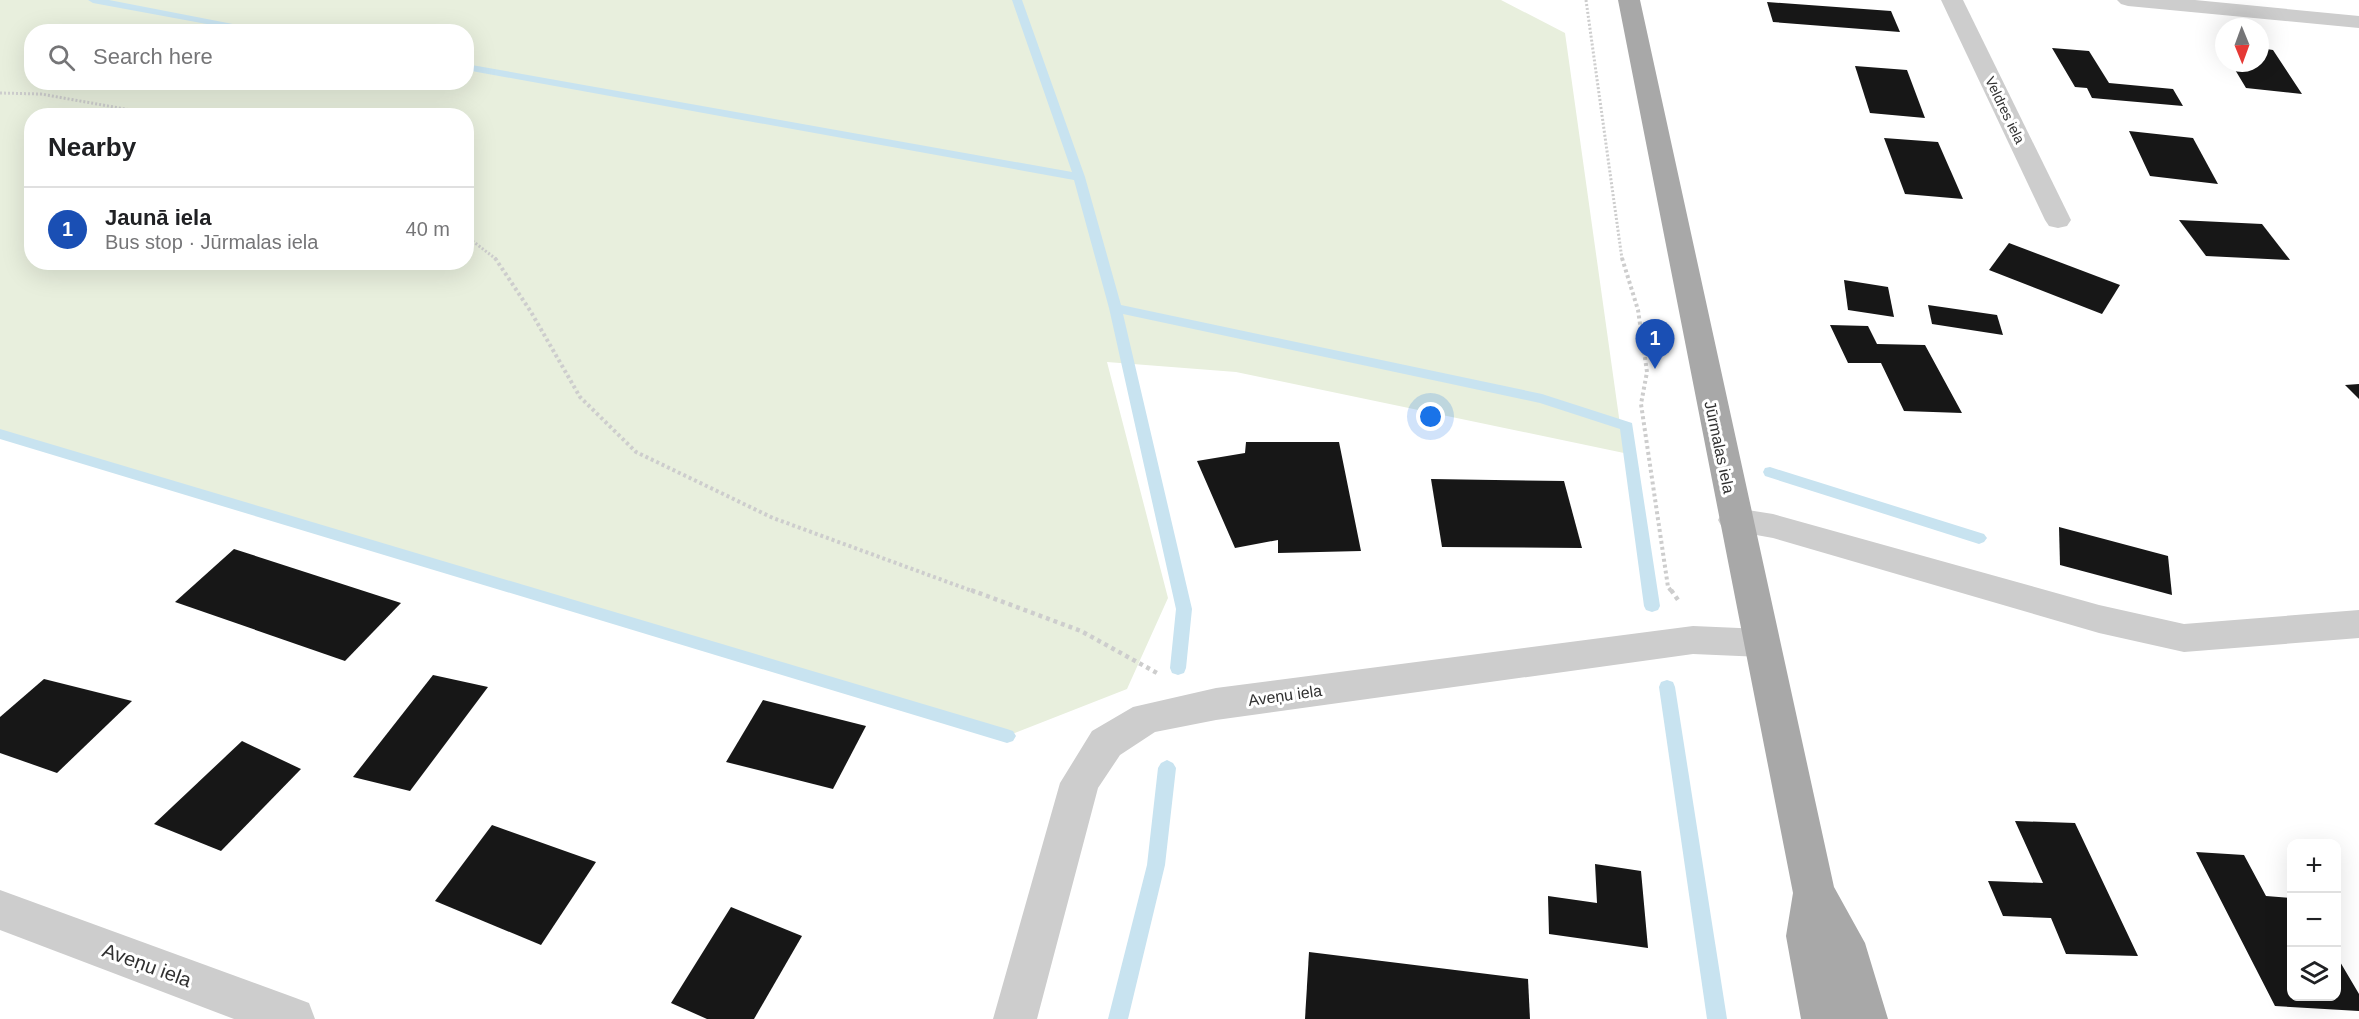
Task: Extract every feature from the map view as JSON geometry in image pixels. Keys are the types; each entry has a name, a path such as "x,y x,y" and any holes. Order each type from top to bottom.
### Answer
{"main road":[{"name":"Jūrmalas iela","path":"1629,0 1814,893 1843,944 1866,1019"},
{"name":"Jūrmalas iela","path":"1814,893 1807,936 1823,1019"}],"street":[{"name":"Veldres iela","path":"1952,0 2058,220"},
{"path":"2128,0 2359,22"},
{"path":"1735,520 1773,525 2099,619 2184,638 2359,624"},
{"name":"Aveņu iela","path":"1015,1019 1080,783 1106,743 1146,718 1216,704 1693,640 1762,643"},
{"name":"Aveņu iela","path":"0,910 293,1019"}],"path":[{"path":"1586,0 1619,249 1638,310 1647,372 1641,404 1668,587 1686,610 1693,640"},
{"path":"0,93 40,93 121,108"},
{"path":"474,242 493,255 531,312 580,397 636,452 773,518 1081,631 1216,704"}],"green space":[{"path":"0,0 1501,0 1565,33 1624,453 1236,372 1107,362 1168,598 1127,689 1007,736 0,434"}],"building":[{"path":"1767,2 1891,11 1900,32 1773,22"},
{"path":"2052,48 2089,51 2109,83 2173,89 2183,106 2092,98 2087,88 2075,87"},
{"path":"2269,49 2273,50 2302,94 2246,88 2236,72 2269,72"},
{"path":"1855,66 1907,70 1925,118 1870,113"},
{"path":"2129,131 2193,138 2218,184 2150,176"},
{"path":"1884,138 1938,142 1963,199 1905,194"},
{"path":"2179,220 2262,224 2290,260 2206,256"},
{"path":"2009,243 2120,285 2102,314 1989,270"},
{"path":"1844,280 1888,287 1894,317 1848,310"},
{"path":"1928,305 1997,315 2003,335 1932,324"},
{"path":"1830,325 1868,326 1877,344 1925,345 1962,413 1904,411 1881,363 1848,363"},
{"path":"2359,384 2359,399 2345,385"},
{"path":"1246,442 1339,442 1361,551 1278,553 1278,540 1235,548 1197,461 1245,453"},
{"path":"1431,479 1564,481 1582,548 1442,547"},
{"path":"2059,527 2168,556 2172,595 2060,565"},
{"path":"234,549 401,603 345,661 175,602"},
{"path":"433,675 488,687 410,791 353,777"},
{"path":"44,679 132,701 57,773 0,753 0,717"},
{"path":"763,700 866,726 833,789 726,762"},
{"path":"242,741 301,769 221,851 154,824"},
{"path":"2015,821 2075,823 2138,956 2066,954 2051,918 2003,916 1988,881 2043,883"},
{"path":"492,825 596,862 541,945 435,901"},
{"path":"2196,852 2244,855 2266,896 2287,898 2287,1001 2341,1001 2341,963 2359,994 2359,1011 2275,1006"},
{"path":"1595,864 1641,871 1648,948 1549,934 1548,896 1597,903"},
{"path":"731,907 802,936 754,1019 707,1019 671,1003"},
{"path":"1309,952 1528,979 1530,1019 1305,1019"}],"waterway":[{"path":"93,0 225,24"},
{"path":"1017,0 1079,177"},
{"path":"474,68 1079,177"},
{"path":"1079,177 1115,308"},
{"path":"1115,308 1542,399 1627,426 1652,606"},
{"path":"1115,308 1184,609 1178,668"},
{"path":"0,434 1007,736"},
{"path":"1770,472 1979,538"},
{"path":"1667,687 1717,1019"},
{"path":"1118,1019 1156,865 1167,768"}],"place":[{"name":"Jaunā iela","path":"1655,369"}]}
